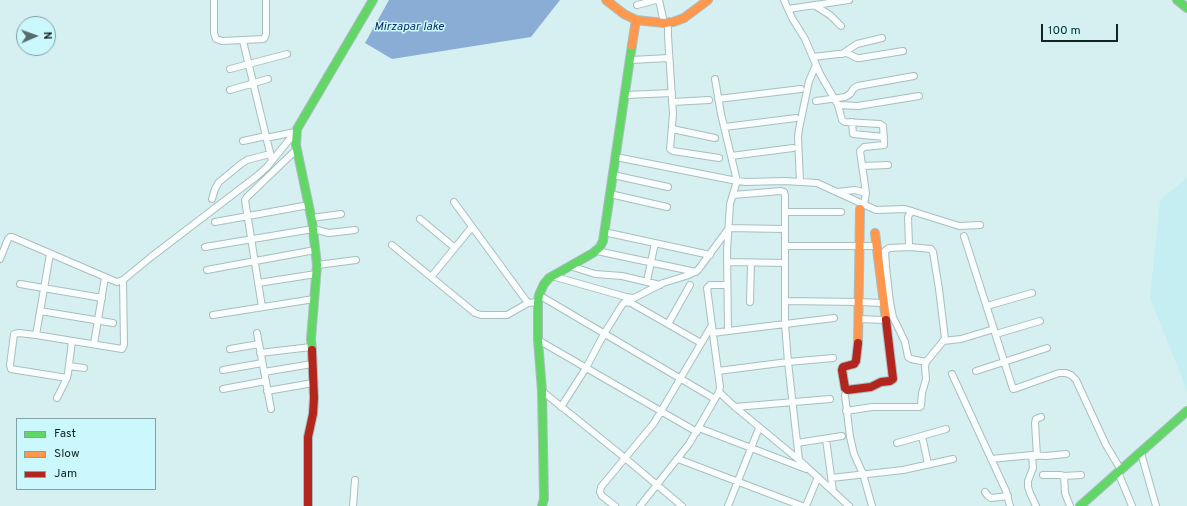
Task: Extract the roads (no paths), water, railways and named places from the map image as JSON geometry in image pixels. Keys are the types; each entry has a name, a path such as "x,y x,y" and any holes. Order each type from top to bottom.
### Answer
{"street":[{"path":"214,0 214,33 216,39 222,41 261,40 265,37 266,0"},
{"path":"0,259 8,239 12,237 117,282 124,280 151,257 248,184 267,167 271,158 296,130 373,0"},
{"path":"637,5 656,0"},
{"path":"659,0 666,23 672,93 673,114 670,149 673,151 719,158"},
{"path":"612,3 624,14 636,20 666,23 684,18 708,0"},
{"path":"784,0 805,39 816,65 838,105 842,120 845,122 883,126 884,145 864,147 861,149 860,153 866,192 862,207 856,361 854,364 843,367 842,370 845,388 847,390 871,387 881,382 890,382 892,380 875,233"},
{"path":"788,9 849,0"},
{"path":"1177,0 1187,8"},
{"path":"814,5 830,15 841,26"},
{"path":"542,506 544,499 542,391 538,340 538,298 544,284 552,276 597,251 603,241 636,20"},
{"path":"842,54 857,44 882,38"},
{"path":"243,41 271,158"},
{"path":"812,57 847,53 858,58 903,51"},
{"path":"230,69 287,54"},
{"path":"631,60 669,58"},
{"path":"800,182 799,129 809,81 816,65"},
{"path":"816,101 848,96 854,88 858,86 914,76"},
{"path":"230,90 268,79"},
{"path":"715,79 718,99 737,181 730,204 727,262 728,331"},
{"path":"718,99 801,89"},
{"path":"626,95 672,93"},
{"path":"838,105 858,106 919,96"},
{"path":"672,102 709,100"},
{"path":"725,127 796,118"},
{"path":"852,122 853,134 884,137"},
{"path":"672,129 715,138"},
{"path":"243,141 296,130"},
{"path":"296,130 295,141 312,218 317,265 311,339 314,414 308,437 308,506"},
{"path":"731,156 793,148"},
{"path":"262,307 245,203 246,198 297,149"},
{"path":"616,156 737,181 817,183 837,192 862,207 878,210 905,209 959,226 980,225"},
{"path":"212,199 218,182 241,164 247,160 271,158"},
{"path":"862,166 888,165"},
{"path":"613,175 668,187"},
{"path":"837,192 855,190 866,192"},
{"path":"733,195 783,192 785,195 785,324 799,460"},
{"path":"610,194 667,207"},
{"path":"454,202 528,303"},
{"path":"214,222 309,205"},
{"path":"910,247 908,218 912,211"},
{"path":"785,212 841,212"},
{"path":"312,218 341,214"},
{"path":"420,219 455,248"},
{"path":"431,277 472,227"},
{"path":"729,228 785,229"},
{"path":"552,276 630,298 637,297 667,282 696,272 702,266 729,228"},
{"path":"205,247 313,229 329,233 355,230"},
{"path":"604,232 710,255"},
{"path":"964,236 1013,389 1059,373 1071,375 1076,380 1119,471 1132,506"},
{"path":"647,282 656,243"},
{"path":"392,245 476,313 481,315 506,314 538,298"},
{"path":"785,246 877,246"},
{"path":"846,411 872,407 920,407 926,379 926,362 943,341 945,336 940,289 933,252 930,249 910,247 890,248 885,251 893,317 905,342 908,357 911,360 926,362"},
{"path":"207,270 315,250"},
{"path":"597,251 696,272"},
{"path":"36,335 50,254"},
{"path":"317,265 356,260"},
{"path":"727,262 785,263"},
{"path":"750,302 751,263"},
{"path":"570,266 595,274 622,276 660,285"},
{"path":"258,283 316,274"},
{"path":"94,344 105,277"},
{"path":"66,378 11,369 10,365 14,334 19,333 36,335 122,349 124,280"},
{"path":"20,284 102,298"},
{"path":"668,324 690,285"},
{"path":"640,506 656,484 678,459 698,430 719,392 720,387 707,288 710,286 727,285"},
{"path":"987,306 1032,292"},
{"path":"538,298 604,334 715,399"},
{"path":"212,315 314,299"},
{"path":"785,301 883,303"},
{"path":"561,407 586,368 604,334 622,305 626,302 631,303 701,343"},
{"path":"40,311 114,323"},
{"path":"713,333 834,318"},
{"path":"858,319 886,320"},
{"path":"943,341 995,332 1040,321"},
{"path":"615,506 602,496 600,489 654,423 712,325"},
{"path":"257,332 271,409"},
{"path":"538,340 661,411 698,430 811,470"},
{"path":"57,398 66,378 72,341"},
{"path":"230,350 259,344"},
{"path":"260,353 311,347"},
{"path":"976,371 1047,348"},
{"path":"718,371 833,358"},
{"path":"223,370 262,363"},
{"path":"264,372 312,364"},
{"path":"69,366 84,368"},
{"path":"952,374 1008,496 1010,506"},
{"path":"223,389 266,381"},
{"path":"268,391 313,382"},
{"path":"542,391 682,506"},
{"path":"719,392 759,428 811,470 850,506"},
{"path":"845,395 846,411 854,454 863,474 872,506"},
{"path":"735,407 830,399"},
{"path":"1080,506 1187,411"},
{"path":"1036,506 1028,487 1028,481 1033,468 1035,420 1041,417"},
{"path":"728,506 759,428"},
{"path":"897,442 946,429"},
{"path":"797,443 842,436"},
{"path":"922,436 928,464"},
{"path":"826,439 833,491"},
{"path":"1141,453 1156,506"},
{"path":"991,459 1066,454"},
{"path":"678,459 802,506"},
{"path":"831,478 903,470 953,459"},
{"path":"1043,475 1081,475"},
{"path":"1064,476 1065,494 1070,506"},
{"path":"806,506 818,477"},
{"path":"353,506 355,480"},
{"path":"985,492 991,498 1008,496"}],"water":[{"name":"Mirzapar lake","path":"389,0 560,0 531,37 392,59 365,43"}]}
